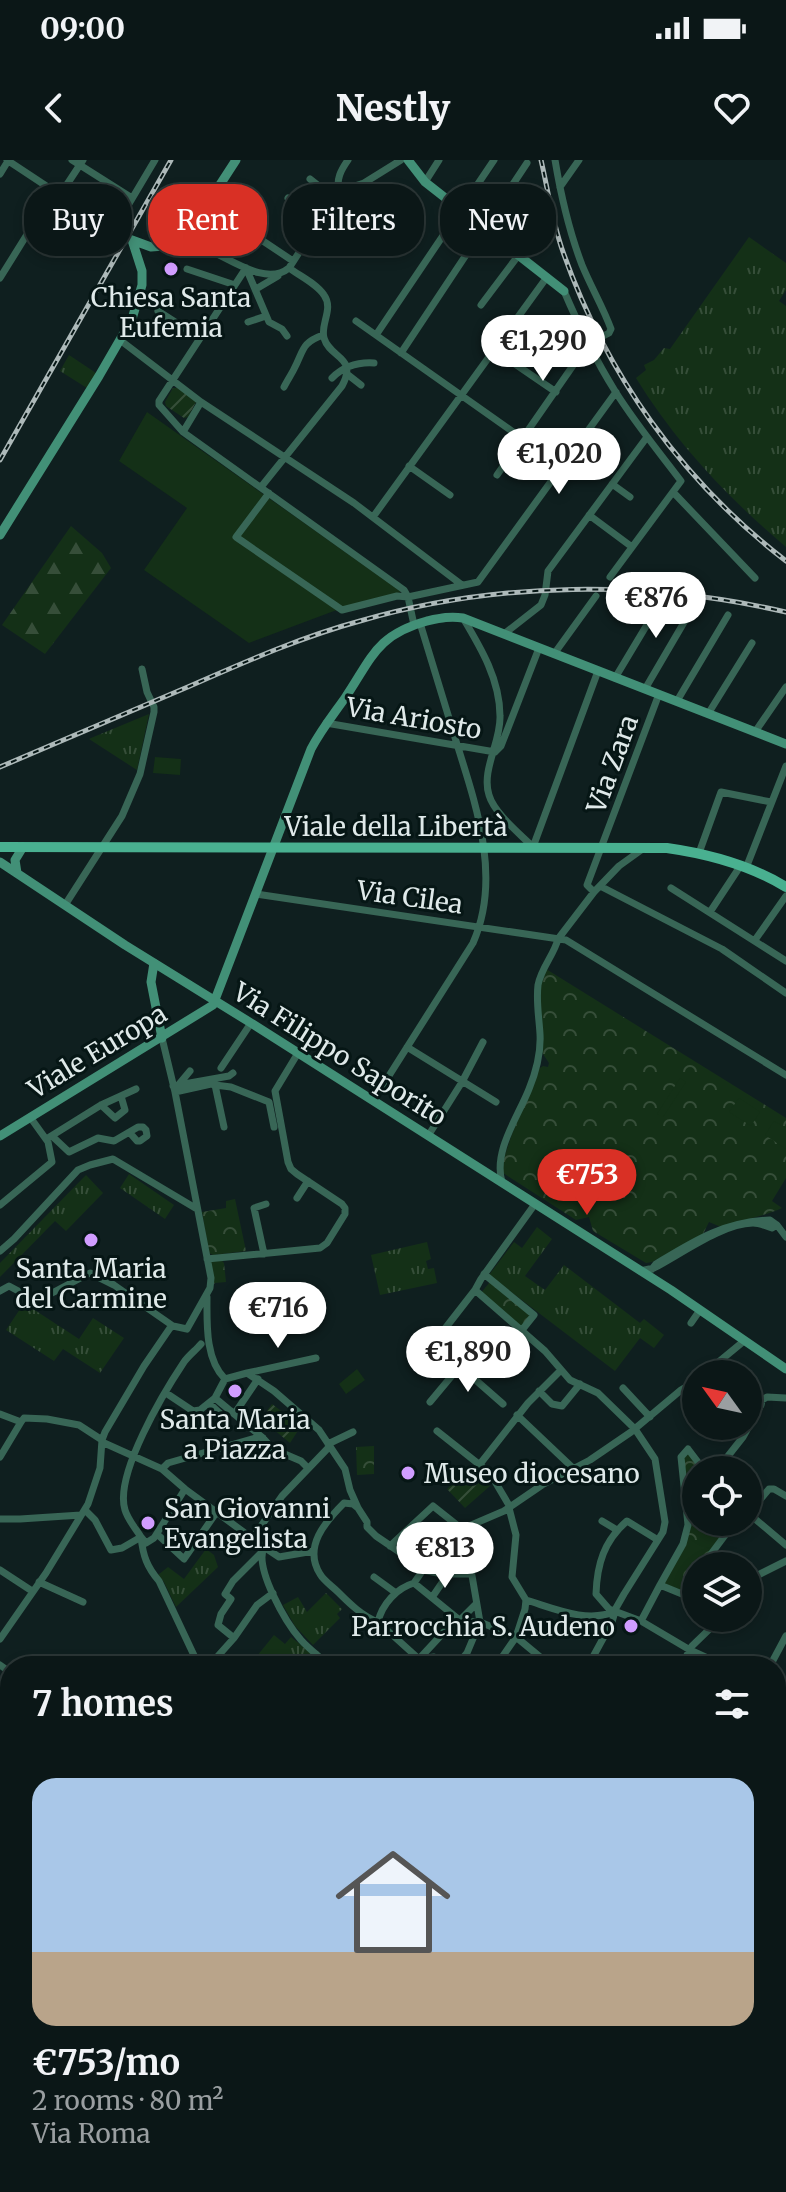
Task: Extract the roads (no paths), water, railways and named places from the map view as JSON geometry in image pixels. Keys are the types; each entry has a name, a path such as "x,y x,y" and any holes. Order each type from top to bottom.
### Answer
{"main road":[{"path":"220,184 236,160"},
{"path":"408,160 425,182 440,194"},
{"path":"132,240 148,246"},
{"path":"0,535 132,319 142,285 142,271 132,240"},
{"path":"521,256 564,291"},
{"path":"215,1001 311,749 376,650 389,637 417,624 449,615 463,618 786,744"},
{"name":"Viale della Libertà","path":"0,847 667,848 699,853 743,866 786,887"},
{"path":"17,873 15,860 23,847"},
{"name":"Via Filippo Saporito","path":"0,862 640,1271 786,1369"},
{"path":"154,963 151,982 162,1038"},
{"name":"Viale Europa","path":"0,1136 162,1038 211,1007 215,1001"}],"street":[{"path":"0,174 8,160 44,184"},
{"path":"132,198 155,160"},
{"path":"338,184 340,172 348,160"},
{"path":"362,184 401,160"},
{"path":"425,182 439,160"},
{"path":"478,184 494,160"},
{"path":"497,475 588,344 609,333 611,327 574,242 555,160"},
{"path":"560,187 579,160"},
{"path":"66,184 78,162 111,184"},
{"path":"513,184 527,163"},
{"path":"310,179 319,184"},
{"path":"0,278 24,239"},
{"path":"376,335 440,240"},
{"path":"261,487 342,386 347,371 345,362 324,341 329,308 327,298 267,246"},
{"path":"223,256 246,268 274,274 288,267"},
{"path":"256,289 288,267 295,256"},
{"path":"401,353 466,256"},
{"path":"481,305 517,256"},
{"path":"246,268 159,405 183,432 404,590 458,746 485,847 480,927 473,943 373,1101"},
{"path":"246,268 269,322 282,329 287,336"},
{"path":"187,269 235,285"},
{"path":"373,517 547,277"},
{"path":"564,291 588,344 616,392 681,481 610,577"},
{"path":"158,311 200,338"},
{"path":"248,322 266,316"},
{"path":"356,321 523,439"},
{"path":"284,387 305,345 323,335"},
{"path":"120,340 201,402 373,517 462,585"},
{"path":"564,342 581,354"},
{"path":"493,349 556,392"},
{"path":"347,371 365,363 374,363"},
{"path":"332,378 341,369 361,385"},
{"path":"269,493 236,537 342,610 397,596 408,597 478,582 616,392"},
{"path":"183,432 201,402"},
{"path":"504,634 541,605 548,571 647,437"},
{"path":"409,466 450,495"},
{"path":"612,484 630,497"},
{"path":"673,492 755,578"},
{"path":"589,515 632,547"},
{"path":"554,654 596,596"},
{"path":"615,678 660,603"},
{"path":"645,689 693,607"},
{"path":"677,701 728,615"},
{"path":"463,618 483,652 493,678 500,717 495,752 487,775 490,798 533,847 598,671"},
{"path":"708,714 752,643"},
{"path":"495,752 501,746 539,648"},
{"path":"65,905 122,816 140,774 154,712 142,669"},
{"path":"755,732 786,687"},
{"name":"Via Zara","path":"597,889 587,885 659,694"},
{"name":"Via Ariosto","path":"326,723 495,752"},
{"path":"710,912 743,866 786,766"},
{"path":"699,853 721,792 771,802"},
{"path":"619,847 622,852 619,866"},
{"path":"502,1182 499,1164 531,1086 539,1054 539,981 558,939 597,889 619,866 645,847"},
{"path":"671,888 786,961"},
{"path":"597,889 722,949 786,993"},
{"name":"Via Cilea","path":"256,894 566,940 786,1075"},
{"path":"755,940 786,896"},
{"path":"221,1068 251,1023"},
{"path":"162,1038 175,1087 211,1278 207,1294 205,1344 184,1363 151,1416 127,1474 125,1511 146,1543 157,1534 185,1489"},
{"path":"428,1136 483,1042"},
{"path":"407,1047 496,1102"},
{"path":"207,1259 320,1248 327,1243 346,1211 342,1204 294,1172 288,1162 275,1094 277,1084 298,1053"},
{"path":"175,1087 190,1071"},
{"path":"175,1087 233,1073"},
{"path":"175,1087 211,1084 231,1087 269,1102 274,1127"},
{"path":"215,1085 224,1127"},
{"path":"49,1138 101,1105 136,1089"},
{"path":"101,1105 111,1116 118,1117 125,1110 121,1096"},
{"path":"30,1117 49,1138 69,1152 98,1138 114,1141 130,1133"},
{"path":"0,1205 52,1162 49,1138"},
{"path":"0,1251 78,1170 113,1159 197,1209"},
{"path":"297,1198 308,1181"},
{"path":"262,1203 254,1208 264,1254"},
{"path":"503,1404 433,1344 535,1204"},
{"path":"640,1271 652,1269 688,1244 740,1222 760,1222 772,1228 777,1225 786,1237"},
{"path":"0,1291 9,1286 37,1301 90,1273 114,1285 173,1326 187,1329 205,1344 225,1379"},
{"path":"484,1274 534,1315 522,1330"},
{"path":"475,1290 545,1351 570,1380 590,1388 607,1400 635,1429 653,1454 665,1527 615,1611 593,1656"},
{"path":"187,1329 207,1294"},
{"path":"691,1323 700,1310"},
{"path":"0,1639 69,1538 100,1468 102,1441 144,1366 173,1326"},
{"path":"714,1360 744,1341"},
{"path":"430,1402 464,1351"},
{"path":"166,1393 193,1411 200,1410 212,1400 225,1379 316,1358"},
{"path":"477,1462 561,1370"},
{"path":"247,1373 308,1419 329,1445 345,1469 350,1490 370,1530 423,1568 448,1574 471,1574"},
{"path":"233,1412 258,1379"},
{"path":"539,1391 552,1404 562,1406 580,1384"},
{"path":"623,1388 650,1417"},
{"path":"414,1583 437,1549 462,1529 509,1507 542,1485 590,1460 635,1429 682,1390"},
{"path":"762,1402 767,1397 786,1398"},
{"path":"212,1400 233,1412 273,1449 301,1461 308,1468"},
{"path":"0,1414 21,1422"},
{"path":"517,1415 574,1469"},
{"path":"0,1457 24,1418 79,1425 102,1441 162,1469 263,1549 279,1557 314,1551"},
{"path":"437,1431 490,1473 509,1507 516,1535 512,1577 526,1600 516,1637 503,1656"},
{"path":"252,1539 282,1496 329,1445 353,1432"},
{"path":"162,1469 168,1463 263,1438"},
{"path":"728,1456 741,1440"},
{"path":"682,1478 681,1457 688,1449 693,1456"},
{"path":"762,1497 768,1490 774,1489 786,1496"},
{"path":"358,1508 350,1502 344,1503 324,1525 313,1547 317,1569 326,1581 360,1611 378,1622 411,1656"},
{"path":"390,1546 433,1506 462,1529 467,1540 480,1622 464,1656"},
{"path":"0,1519 83,1512 95,1520 111,1550 122,1548 141,1537"},
{"path":"157,1534 184,1559 216,1513"},
{"path":"602,1521 617,1530"},
{"path":"658,1540 627,1521 617,1530 600,1556 596,1589 598,1598 609,1609 641,1621 703,1656"},
{"path":"762,1525 786,1545"},
{"path":"410,1528 437,1549"},
{"path":"641,1621 685,1536"},
{"path":"141,1537 143,1555 159,1581 194,1656"},
{"path":"263,1549 273,1593 291,1627 316,1654"},
{"path":"234,1638 218,1625 231,1599 225,1594 263,1549"},
{"path":"762,1573 786,1561"},
{"path":"0,1570 32,1591"},
{"path":"433,1596 448,1574"},
{"path":"374,1577 396,1593"},
{"path":"39,1582 83,1602"},
{"path":"378,1622 381,1612 396,1593 414,1583 458,1619 480,1622 516,1637 539,1656"},
{"path":"660,1585 682,1594"},
{"path":"218,1656 257,1605 273,1593"},
{"path":"526,1600 593,1617 615,1611"},
{"path":"423,1656 475,1605"},
{"path":"0,1622 8,1627"},
{"path":"687,1656 707,1632"},
{"path":"775,1656 786,1636"}],"railway":[{"path":"0,460 171,160"},
{"path":"541,160 562,249 580,295 624,381 651,422 713,496 786,561"},
{"path":"0,767 295,642 338,627 412,608 519,592 626,590 680,594 786,612"}],"place":[{"name":"Chiesa Santa Eufemia","path":"171,269"},
{"name":"Santa Maria del Carmine","path":"91,1240"},
{"name":"Santa Maria a Piazza","path":"235,1391"},
{"name":"Museo diocesano","path":"408,1473"},
{"name":"San Giovanni Evangelista","path":"148,1523"},
{"name":"Parrocchia S. Audeno","path":"631,1626"}]}
